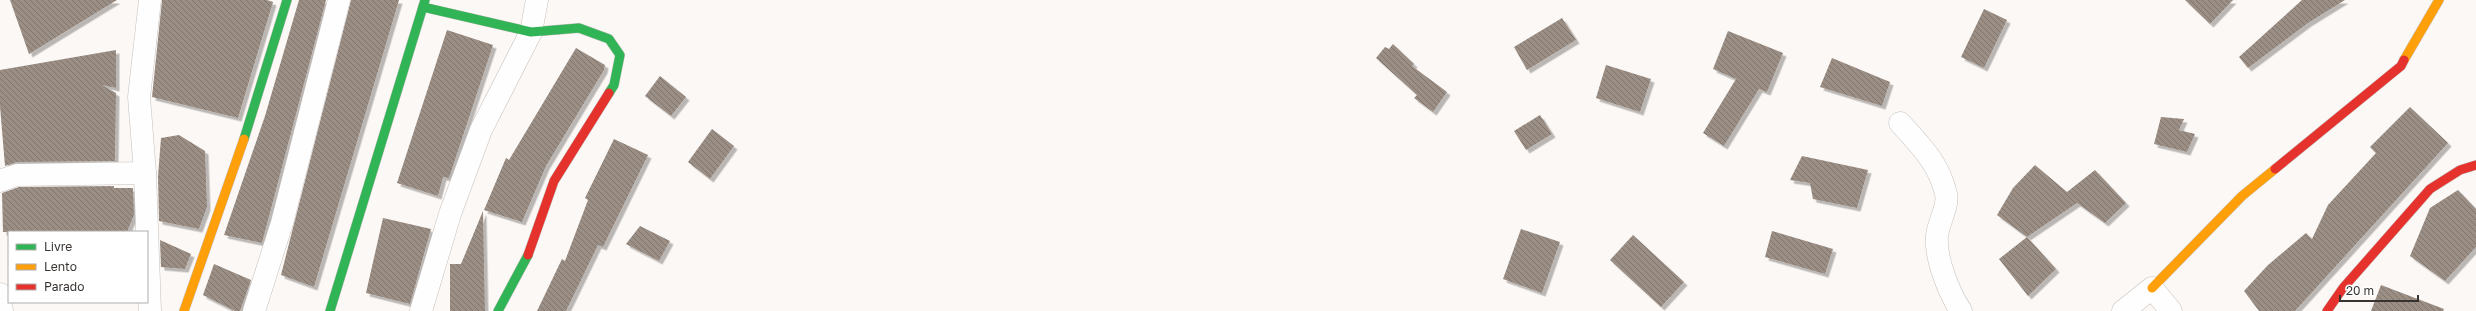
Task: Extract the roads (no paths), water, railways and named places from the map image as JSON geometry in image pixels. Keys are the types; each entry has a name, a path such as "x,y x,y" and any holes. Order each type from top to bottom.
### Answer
{"street":[{"path":"147,231 145,173 139,97 150,0"},
{"path":"184,311 253,112 288,0"},
{"path":"254,311 282,223 339,0"},
{"path":"420,311 450,214 481,130 531,32 537,0"},
{"path":"2123,311 2152,288 2242,196 2401,66 2439,0"},
{"path":"330,311 424,4 531,32 579,28 609,39 620,55 614,85 554,182 528,256 498,311"},
{"path":"1900,122 1934,160 1946,195 1937,237 1941,267 1954,301 1961,311"},
{"path":"2327,311 2343,288 2430,189 2460,170 2476,166"},
{"path":"0,181 17,175 145,173"},
{"path":"148,256 150,311"},
{"path":"2152,288 2171,311"},
{"path":"0,294 2,311"}]}
